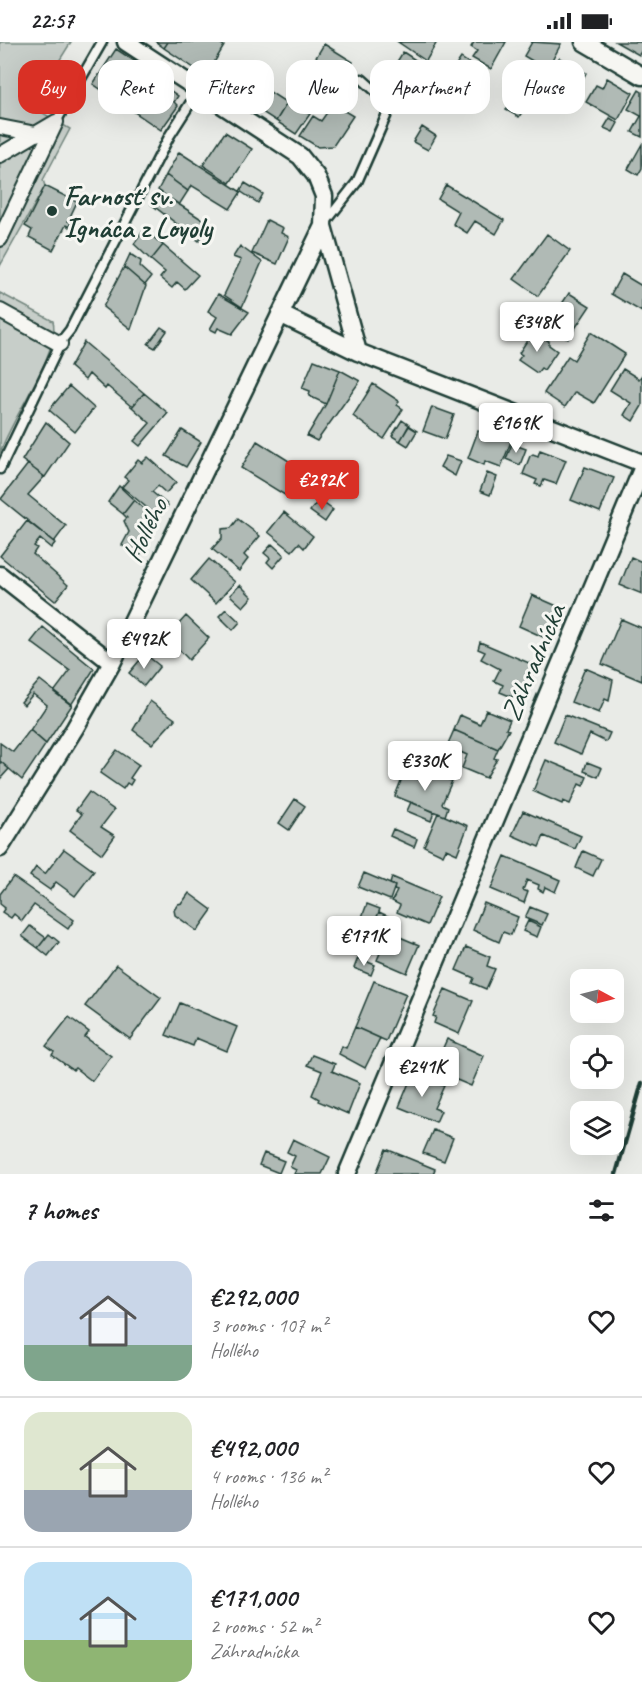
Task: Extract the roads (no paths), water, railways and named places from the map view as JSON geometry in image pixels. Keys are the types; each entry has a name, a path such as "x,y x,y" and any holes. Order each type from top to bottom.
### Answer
{"street":[{"name":"Hollého","path":"126,42 186,84"},
{"path":"584,42 642,76"},
{"name":"Hollého","path":"233,114 300,156 316,176 324,196 323,226 358,352"},
{"path":"0,155 56,122"},
{"path":"0,239 56,122"},
{"path":"0,127 36,134"},
{"name":"Hollého","path":"0,848 75,728 112,663 323,226"},
{"path":"280,314 358,352 642,463"},
{"path":"4,318 60,344"},
{"name":"Záhradnícka","path":"347,1174 642,469"},
{"path":"0,574 112,663"}],"lane":[{"path":"56,122 102,42"},
{"path":"323,226 357,182 391,105 362,79"},
{"path":"0,469 60,344 70,330 170,135 186,110"}],"railway":[{"path":"616,1174 642,1083"}],"place":[{"name":"Farnosť sv. Ignáca z Loyoly","path":"52,211"}]}
